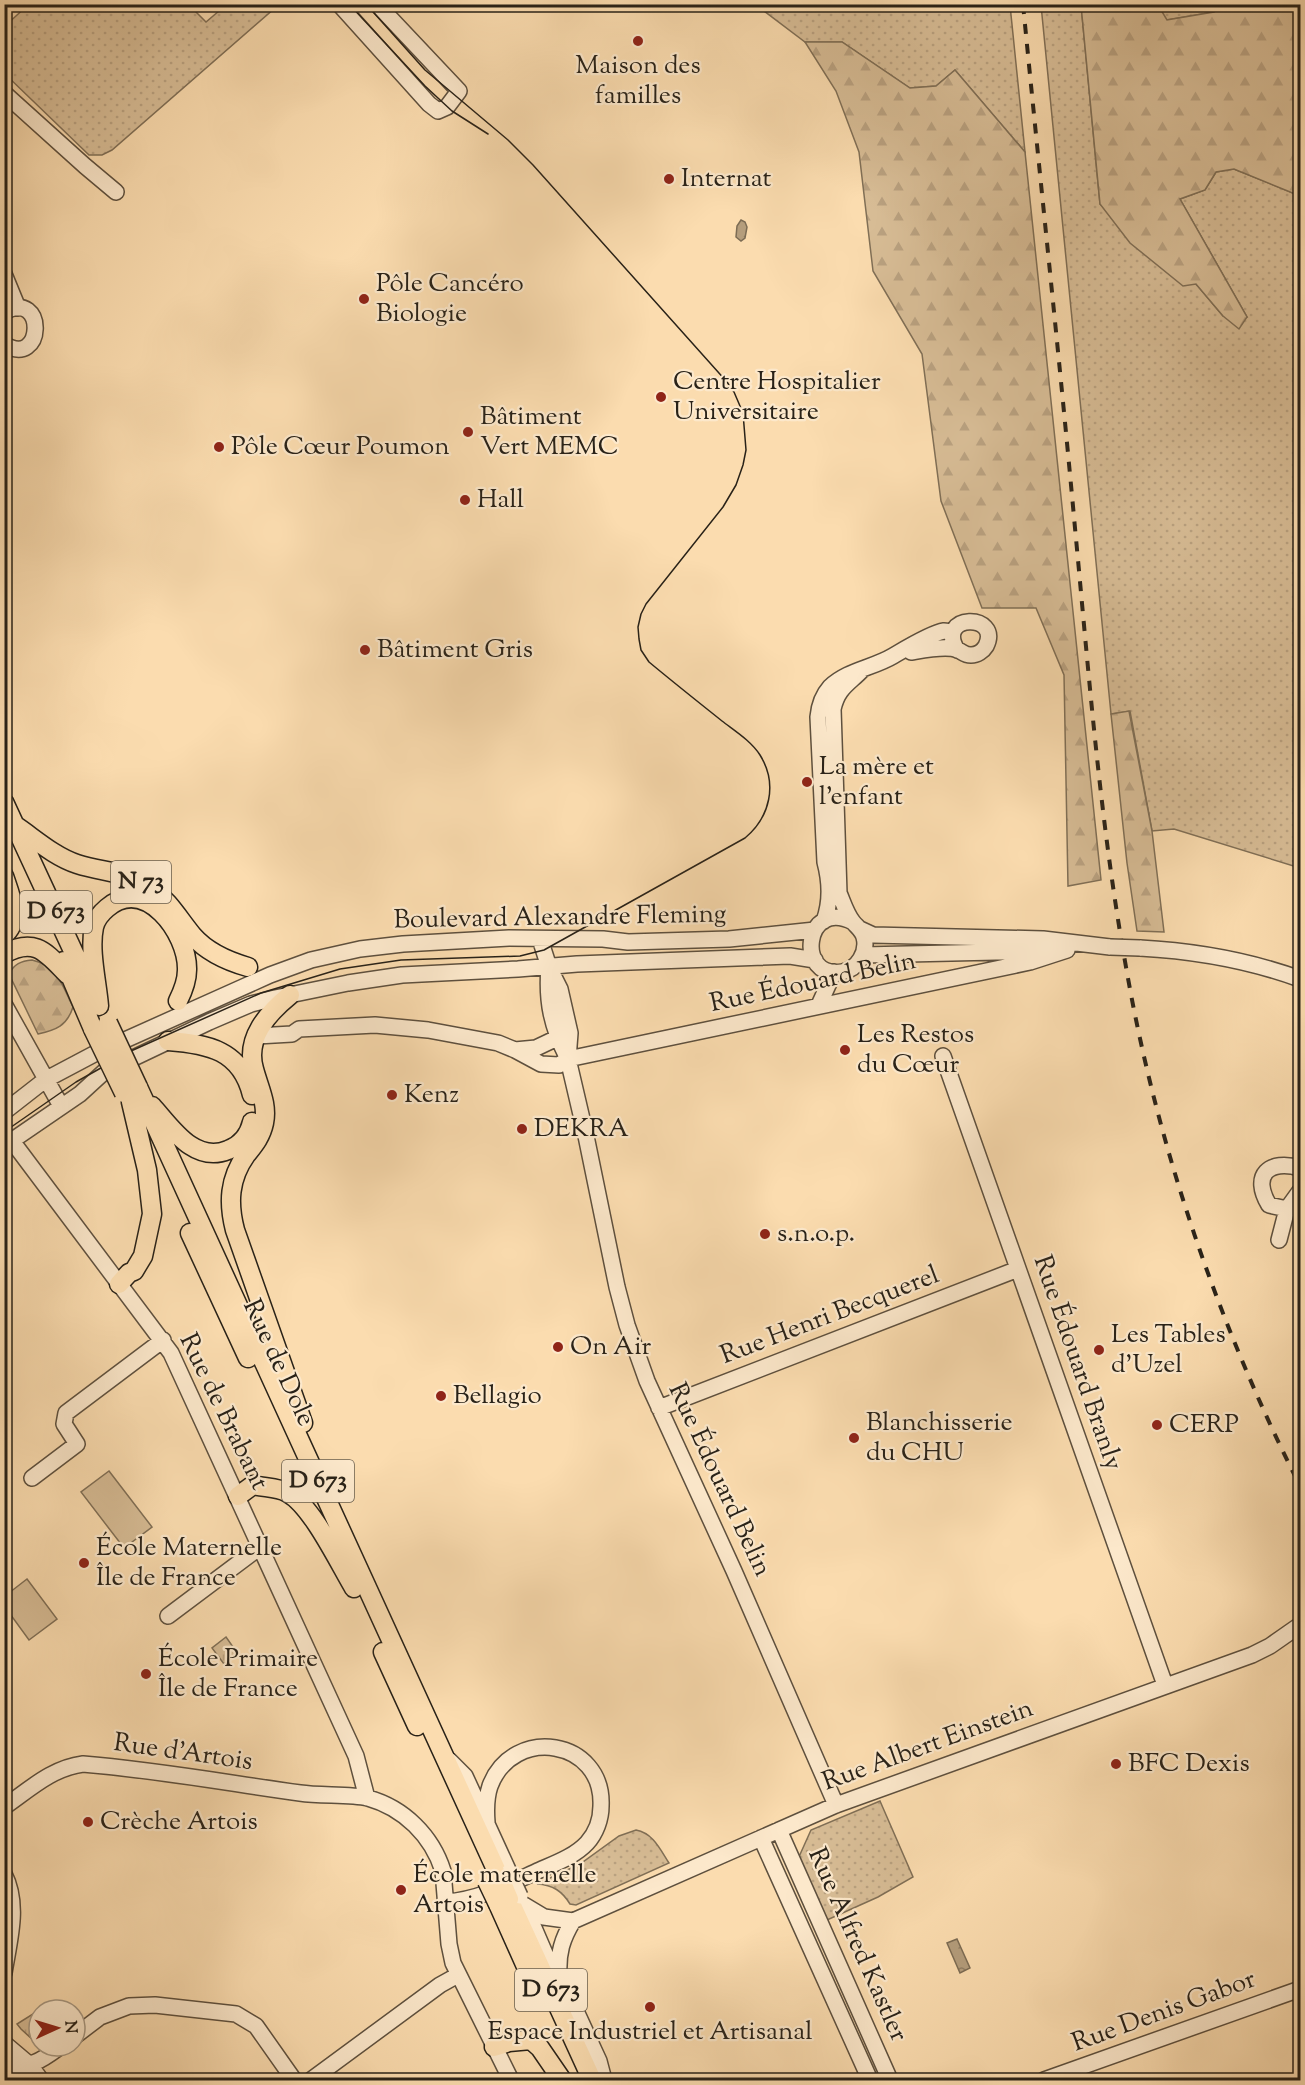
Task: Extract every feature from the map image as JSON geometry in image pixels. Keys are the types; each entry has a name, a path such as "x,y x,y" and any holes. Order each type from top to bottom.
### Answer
{"main road":[{"name":"Rue de Dole","path":"4,802 10,828 73,981 100,1026 133,1094 333,1513 443,1754 504,1877 579,2080"},
{"name":"Rue de Dole","path":"10,828 99,1006 100,1026"},
{"name":"N 73","path":"10,828 68,861 85,867 119,872 150,887 170,906 201,944 225,959 248,967"},
{"path":"4,876 14,917 12,925 4,935"},
{"path":"99,1006 93,936 95,924 101,913 110,905 120,900 132,899 153,905 176,929 187,970 186,981 178,1001"},
{"path":"4,954 22,946 32,946 47,954 73,981"},
{"path":"290,995 270,1012 257,1036 252,1052 252,1060 264,1099 264,1122 256,1143 236,1173 232,1186 231,1213 333,1513"},
{"path":"133,1094 184,1141 204,1153 224,1152 244,1140 254,1117 254,1104 246,1079 239,1068 230,1058 207,1045 168,1041"},
{"name":"Rue de Dole","path":"133,1094 354,1588 504,1877"},
{"path":"119,1284 134,1271 143,1256 152,1214 147,1170 133,1094"},
{"path":"238,1496 253,1485 277,1488 290,1493 306,1508 354,1588"},
{"name":"Rue de Dole","path":"513,1901 592,2080"},
{"path":"494,2047 531,2040 540,2048 562,2080"}],"street":[{"path":"339,4 429,104 438,111 447,106 459,91 377,4"},
{"path":"4,93 116,192"},
{"path":"4,274 11,310 30,313 37,324 35,337 27,346 14,348 4,344"},
{"path":"863,669 843,686 836,697 833,709 839,892 864,937 865,946 863,955 851,969 834,972 826,970 815,960 810,945 829,908 829,874 825,862 818,717 824,695 852,672 894,656 929,649 957,650 966,655 977,654 986,645 987,634 981,624 971,620 960,624 953,633 957,650"},
{"path":"894,656 903,649 945,631 953,633"},
{"path":"820,757 835,770"},
{"path":"820,925 839,917 873,935 1042,939 1214,955 1247,962 1300,979"},
{"name":"Boulevard Alexandre Fleming","path":"4,1112 45,1080 96,1053 245,986 311,960 360,949 403,944 509,938 603,939 628,942 729,939 820,925"},
{"name":"Rue Édouard Belin","path":"540,939 549,967 560,989 570,1033 568,1059 627,1325 636,1354 836,1805"},
{"path":"863,955 1110,947"},
{"name":"Rue Édouard Belin","path":"257,1036 292,1034 299,1029 375,1025 438,1032 498,1043 541,1064 559,1065 568,1059 1030,962 1067,950"},
{"name":"Boulevard Alexandre Fleming","path":"8,1144 81,1094 104,1072 251,1004 290,995 402,975 790,956 815,960"},
{"name":"N 73","path":"248,967 311,960"},
{"path":"549,967 546,992 557,1038 568,1059"},
{"path":"819,1005 834,972"},
{"path":"167,1022 178,1001"},
{"path":"4,1004 45,1080 62,1106"},
{"name":"Rue Édouard Belin","path":"514,1050 536,1048 557,1038"},
{"name":"Rue Édouard Branly","path":"943,1056 1165,1685"},
{"name":"Rue de Brabant","path":"8,1144 163,1340 179,1367 356,1756 368,1798"},
{"path":"1287,1209 1269,1205 1263,1195 1261,1183 1264,1172 1273,1166 1284,1164 1300,1168"},
{"path":"1279,1240 1287,1209 1300,1191"},
{"name":"Rue Henri Becquerel","path":"659,1408 1018,1269"},
{"path":"32,1478 77,1444 64,1424 66,1413 163,1340"},
{"path":"168,1616 260,1547"},
{"name":"Rue Albert Einstein","path":"573,1921 836,1805 1252,1655 1300,1624"},
{"name":"Rue de Dole","path":"443,1754 465,1776 487,1822 504,1877 568,1857 579,1851 592,1837 601,1813 602,1797 598,1782 591,1769 580,1758 568,1751 553,1747 525,1750 513,1756 500,1769 489,1788 486,1803 487,1822"},
{"name":"Rue d'Artois","path":"4,1807 53,1773 69,1766 83,1764 302,1793 368,1798 397,1811 429,1839 443,1871 449,1944 458,1975 511,2080"},
{"name":"Rue Alfred Kastler","path":"780,1830 890,2080"},
{"name":"Rue Alfred Kastler","path":"761,1838 870,2080"},
{"path":"4,1874 10,1890 13,1913 4,1973"},
{"path":"446,1902 480,1896 504,1877"},
{"path":"513,1901 544,1917 573,1921 560,1946 559,1974"},
{"name":"Rue de Dole","path":"513,1901 550,1965 559,1974 599,2061 604,2080"},
{"path":"311,2080 440,1985 458,1975"},
{"name":"Rue Denis Gabor","path":"1044,2080 1300,1989"},
{"path":"87,2027 100,2017 129,2006 155,2005 236,2013 256,2025 294,2080"},
{"path":"4,2043 30,2065 41,2080"},
{"path":"5,2062 30,2065 41,2058"},
{"path":"5,2062 26,2080"}],"green space":[{"path":"28,5 189,5 206,22 226,5 271,5 275,8 112,150 102,155 89,155 5,74 5,26"},
{"path":"756,5 1010,5 1025,152 955,70 936,86 910,88 842,42 805,42"},
{"path":"1041,5 1081,5 1100,204 1196,284 1223,316 1247,317 1180,199 1205,190 1216,172 1234,169 1300,196 1300,868 1174,829 1152,831 1130,711 1111,714"},
{"path":"1081,5 1158,5 1167,20 1214,12 1225,5 1300,5 1300,196 1234,169 1216,172 1205,190 1180,199 1247,317 1239,329 1223,316 1196,284 1183,286 1130,243 1100,204"},
{"path":"1158,5 1225,5 1214,12 1166,20"},
{"path":"805,42 842,42 910,88 936,86 955,70 1025,152 1101,880 1068,886 1064,675 1036,608 982,608 941,501 922,354 873,271 859,152 836,91"},
{"path":"1129,711 1152,831 1164,932 1137,931 1127,863 1111,714"},
{"path":"32,960 48,967 53,972 62,984 73,1007 64,1023 50,1031 38,1034 9,974 18,964"},
{"path":"109,1471 152,1527 124,1548 81,1492"},
{"path":"27,1579 57,1619 29,1640 5,1607 5,1596"},
{"path":"226,1637 238,1654 224,1664 212,1648"},
{"path":"880,1801 913,1877 878,1897 827,1920 798,1859 811,1830"},
{"path":"636,1830 652,1838 669,1863 576,1905 570,1904 556,1889 537,1884 580,1864 619,1836"},
{"path":"27,2018 27,2034 21,2029 17,2024"}],"water":[{"path":"741,220 747,227 745,238 741,241 736,237 737,226"},
{"path":"957,1939 970,1968 960,1973 947,1943"}],"tram line":[{"path":"349,4 425,86 452,111 488,134"},
{"path":"4,1132 76,1082 131,1051 261,993 340,969 401,960 520,956 544,950 745,838 754,830 769,800 770,788 766,766 752,745 649,662 641,650 639,639 638,627 646,604 723,507 736,485 746,450 743,413 734,392 533,165 508,140 425,70 366,4"}],"railway":[{"path":"1023,4 1096,748 1109,858 1126,967 1155,1101 1194,1233 1243,1362 1300,1486"}],"place":[{"name":"Maison des familles","path":"638,41"},
{"name":"Internat","path":"669,179"},
{"name":"Pôle Cancéro Biologie","path":"364,299"},
{"name":"Centre Hospitalier Universitaire","path":"661,397"},
{"name":"Bâtiment Vert MEMC","path":"468,432"},
{"name":"Pôle Cœur Poumon","path":"219,447"},
{"name":"Hall","path":"465,500"},
{"name":"Bâtiment Gris","path":"365,650"},
{"name":"La mère et l'enfant","path":"807,782"},
{"name":"Les Restos du Cœur","path":"845,1050"},
{"name":"Kenz","path":"392,1095"},
{"name":"DEKRA","path":"522,1129"},
{"name":"s.n.o.p.","path":"765,1234"},
{"name":"On Air","path":"558,1347"},
{"name":"Les Tables d'Uzel","path":"1099,1350"},
{"name":"Bellagio","path":"441,1396"},
{"name":"CERP","path":"1157,1425"},
{"name":"Blanchisserie du CHU","path":"854,1438"},
{"name":"École Maternelle Île de France","path":"84,1563"},
{"name":"École Primaire Île de France","path":"146,1674"},
{"name":"BFC Dexis","path":"1116,1764"},
{"name":"Crèche Artois","path":"88,1822"},
{"name":"École maternelle Artois","path":"401,1890"},
{"name":"Espace Industriel et Artisanal","path":"650,2007"}]}
